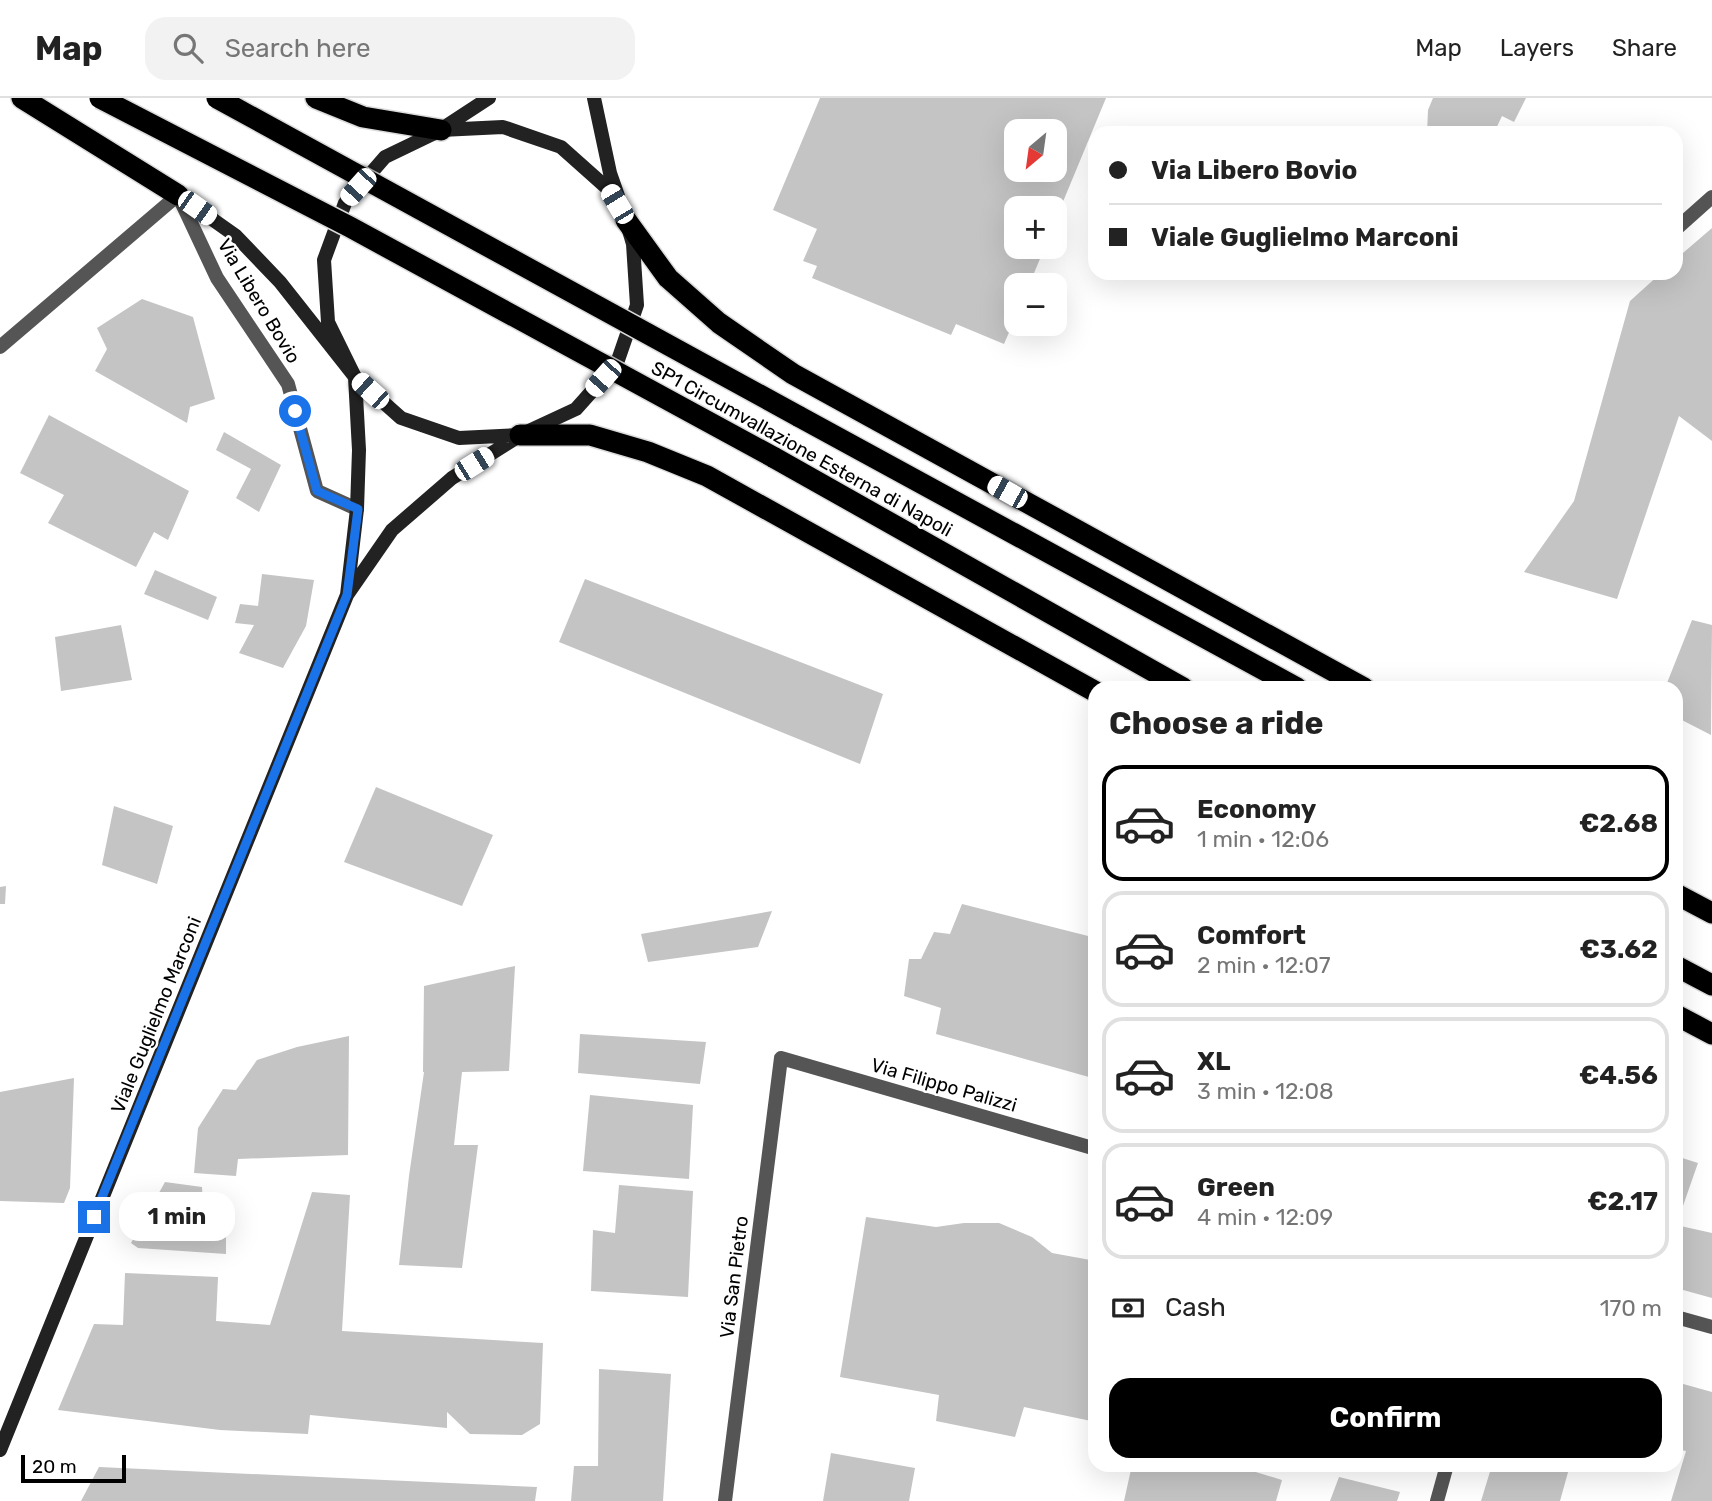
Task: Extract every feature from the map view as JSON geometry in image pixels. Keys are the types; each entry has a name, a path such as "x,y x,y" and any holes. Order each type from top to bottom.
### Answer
{"highway":[{"path":"22,98 178,195"},
{"name":"SP1 Circumvallazione Esterna di Napoli","path":"100,98 350,227 773,457 1171,681"},
{"name":"SP1 Circumvallazione Esterna di Napoli","path":"217,98 1284,681"},
{"path":"316,98 363,117 441,130"},
{"path":"626,220 668,278 719,323 793,374 1351,681"},
{"path":"520,435 590,435 648,452 707,476 1088,688"},
{"path":"1683,898 1712,913"},
{"path":"1683,970 1712,985"},
{"path":"1683,1019 1712,1034"}],"street":[{"path":"355,377 328,322 324,260 345,202 385,157 441,130 489,98"},
{"path":"0,347 178,195 236,236 280,282 355,377 401,418 459,438 520,435 576,409 617,363 637,305 634,244 610,173 594,98"},
{"path":"441,130 503,127 561,147 607,188 626,220"},
{"name":"Via Libero Bovio","path":"178,195 217,278 288,384 317,491 358,509"},
{"path":"1683,223 1712,197"},
{"name":"Viale Guglielmo Marconi","path":"347,595 358,509 359,450 355,377"},
{"name":"Viale Guglielmo Marconi","path":"0,1450 347,595 392,530 452,478 520,435"},
{"name":"Via Filippo Palizzi","path":"781,1058 1088,1147"},
{"name":"Via San Pietro","path":"725,1501 781,1058"},
{"path":"1683,1319 1712,1327"},
{"path":"1437,1501 1445,1472"}],"building":[{"path":"820,98 1106,98 1094,126 1088,126 1088,141 1065,196 1004,196 1004,259 1040,259 1034,273 1004,273 1004,336 1007,336 1004,344 956,324 951,335 812,278 817,266 803,261 817,229 773,210"},
{"path":"1433,98 1526,98 1514,122 1502,116 1497,126 1427,126 1428,110"},
{"path":"1712,228 1712,441 1679,416 1617,599 1524,572 1574,501 1630,301 1653,280 1683,280 1683,253"},
{"path":"142,299 193,317 215,399 190,407 187,423 95,371 107,349 97,328"},
{"path":"49,415 189,491 168,540 154,532 136,567 48,523 64,495 20,473"},
{"path":"224,432 281,465 259,512 236,498 251,469 216,450"},
{"path":"155,570 217,597 208,620 144,594"},
{"path":"262,574 314,580 306,626 283,668 239,653 254,625 235,623 240,604 258,606"},
{"path":"585,579 883,694 860,764 559,642"},
{"path":"1692,620 1712,625 1711,735 1683,721 1683,681 1668,681"},
{"path":"121,625 132,680 61,691 55,637"},
{"path":"376,787 493,835 462,906 344,862"},
{"path":"114,806 173,826 157,884 102,865"},
{"path":"6,886 5,904 0,904 0,887"},
{"path":"962,904 1088,936 1088,1077 936,1034 941,1008 904,996 909,959 921,959 934,932 950,934"},
{"path":"772,911 758,947 648,962 641,934"},
{"path":"515,966 509,1071 462,1072 454,1145 478,1145 462,1268 399,1265 424,1072 424,986"},
{"path":"580,1034 706,1042 700,1084 578,1073"},
{"path":"349,1036 348,1155 238,1159 236,1176 194,1173 198,1128 223,1089 236,1090 257,1060 297,1047"},
{"path":"74,1078 70,1188 64,1203 0,1201 0,1092"},
{"path":"590,1095 693,1105 689,1179 583,1171"},
{"path":"1683,1158 1698,1163 1683,1206"},
{"path":"165,1182 202,1187 203,1205 226,1208 226,1254 138,1248 131,1243"},
{"path":"619,1185 693,1191 688,1297 591,1291 593,1230 615,1233"},
{"path":"312,1192 350,1195 342,1331 543,1343 540,1424 522,1435 470,1434 447,1412 447,1428 310,1415 308,1434 220,1430 58,1410 94,1324 123,1325 125,1273 218,1277 216,1321 270,1325"},
{"path":"866,1217 936,1227 964,1223 999,1223 1032,1237 1052,1253 1088,1260 1088,1420 1024,1407 1015,1437 936,1421 939,1395 840,1377"},
{"path":"1683,1227 1712,1233 1712,1298 1683,1290"},
{"path":"599,1369 671,1374 663,1501 571,1501 574,1466 598,1466"},
{"path":"1683,1384 1712,1392 1712,1501 1671,1501 1680,1472 1683,1472 1686,1451 1683,1450"},
{"path":"831,1453 915,1468 909,1501 823,1501"},
{"path":"99,1467 537,1487 535,1501 81,1501"},
{"path":"1130,1472 1256,1472 1282,1480 1276,1501 1124,1501"},
{"path":"1490,1472 1568,1472 1560,1501 1481,1501"},
{"path":"1339,1477 1400,1492 1397,1501 1330,1501"}],"route":[{"path":"94,1217 347,595 358,509 317,491 295,411"}]}
